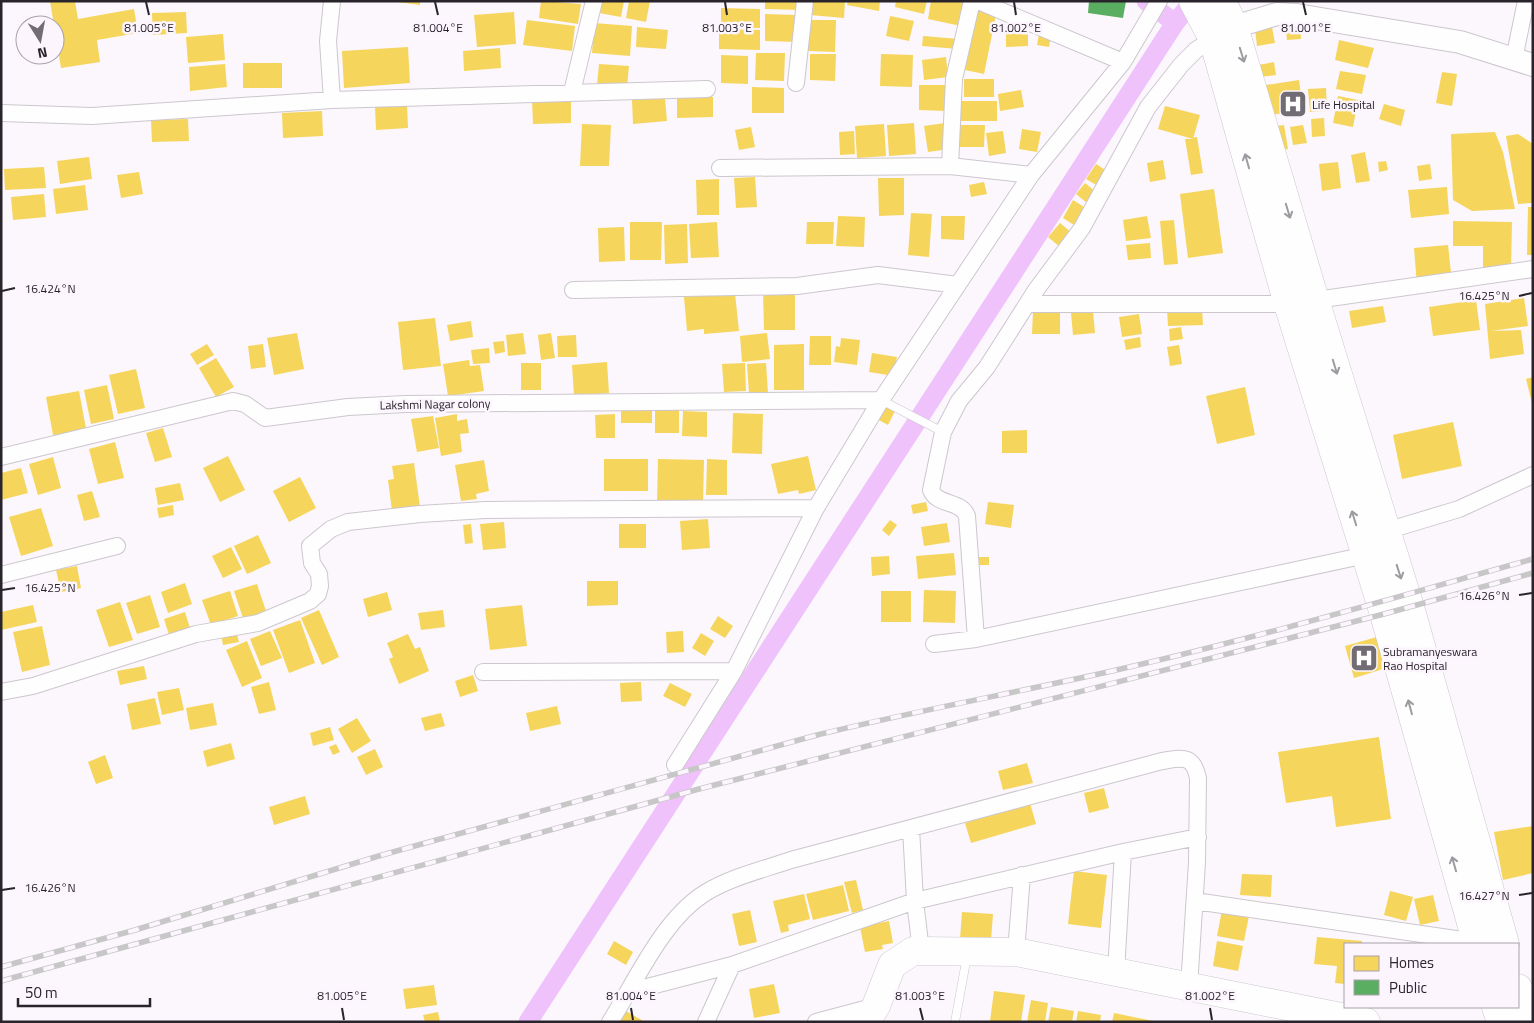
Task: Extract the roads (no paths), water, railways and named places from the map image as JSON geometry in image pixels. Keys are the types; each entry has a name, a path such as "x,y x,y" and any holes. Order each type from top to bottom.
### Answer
{"highway":[{"path":"1215,17 1315,300 1410,607 1505,943"},
{"path":"1215,17 1288,304 1366,555 1477,943"},
{"path":"871,1014 892,965 914,951 968,951 1016,952 1366,1022"},
{"path":"1519,991 1528,1022"},
{"path":"1496,1008 1501,1022"}],"street":[{"path":"332,1 328,41 332,100"},
{"path":"572,92 594,1"},
{"path":"796,83 805,1"},
{"path":"950,166 954,78 972,1"},
{"path":"978,1 1123,62"},
{"path":"674,765 734,671 816,508 881,400 1031,175 1123,62 1159,1"},
{"path":"976,639 967,516 962,508 933,496 931,490 943,432 959,401 987,367 1029,304 1036,290 1082,228 1148,107 1181,65 1196,50 1215,17 1297,15 1460,42 1523,62 1526,1"},
{"path":"1,113 92,116 332,100 707,89"},
{"path":"720,168 950,166 1031,175"},
{"path":"1029,304 1288,304 1533,269"},
{"path":"573,290 797,286 878,276 958,285"},
{"name":"Lakshmi Nagar colony","path":"1,457 233,402 245,404 265,418 348,407 405,404 881,400"},
{"path":"1386,531 1459,509 1533,475"},
{"path":"1,692 33,686 196,634 258,623 310,601 318,594 320,574 312,563 310,546 331,529 348,522 420,514 485,510 816,508"},
{"path":"1,575 117,546"},
{"path":"934,644 976,639 1366,555"},
{"path":"483,672 734,671"},
{"path":"610,1022 678,916 704,894 730,880 791,860 1162,760 1179,758 1190,760 1196,766 1198,778 1198,837 1189,987"},
{"path":"911,828 915,901 921,951"},
{"path":"628,992 732,965 915,901 1123,852 1198,837"},
{"path":"1116,972 1123,852"},
{"path":"1016,952 1022,875"},
{"path":"1195,901 1477,943"},
{"path":"706,1022 732,965"},
{"path":"816,1022 871,1014"}],"lane":[{"path":"881,400 943,432"},
{"path":"955,1022 968,951"}],"waterway":[{"path":"1146,1 1175,23"},
{"path":"528,1022 1175,23 1193,1"}],"railway":[{"path":"1,967 135,930 382,855 817,735 1165,659 1323,618 1533,559"},
{"path":"1,981 699,789 1384,614 1533,573"}],"place":[{"name":"Life Hospital","path":"1293,104"},
{"name":"Subramanyeswara Rao Hospital","path":"1364,658"}]}
